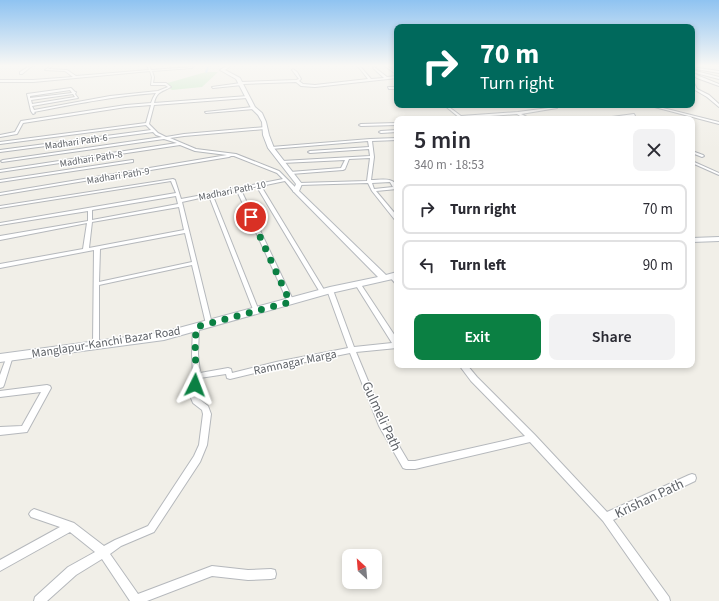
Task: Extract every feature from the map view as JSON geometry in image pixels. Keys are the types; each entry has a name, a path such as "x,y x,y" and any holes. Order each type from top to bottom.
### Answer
{"street":[{"path":"37,93 30,94 28,96 32,111 37,119"},
{"path":"30,99 75,93"},
{"path":"31,105 77,98 75,93"},
{"path":"32,111 144,93"},
{"path":"157,93 152,104 147,124 152,131 195,150 235,155 278,172 285,180 297,188 392,278"},
{"path":"245,93 253,108 260,114 271,148 291,173 297,188"},
{"path":"703,93 719,106"},
{"path":"0,167 22,122 152,104 246,97"},
{"path":"206,112 253,108"},
{"path":"449,108 459,116"},
{"path":"484,116 556,108"},
{"path":"660,108 691,116"},
{"path":"518,113 522,116"},
{"path":"626,116 634,115"},
{"path":"695,117 719,123"},
{"path":"0,143 147,124"},
{"path":"379,139 382,124"},
{"path":"361,125 394,124"},
{"path":"126,127 135,172"},
{"path":"4,161 184,135 265,128"},
{"name":"Madhari Path-6","path":"0,151 152,131"},
{"path":"381,132 394,131"},
{"path":"0,136 16,133"},
{"path":"271,148 306,144 394,139"},
{"path":"370,140 372,157 369,181 373,190 394,215"},
{"name":"Madhari Path-8","path":"0,171 181,144"},
{"path":"306,144 313,160"},
{"path":"310,152 371,148"},
{"path":"695,153 702,156"},
{"name":"Madhari Path-9","path":"0,194 235,155"},
{"path":"282,162 372,157"},
{"path":"291,173 343,169 347,159"},
{"path":"0,182 132,161"},
{"path":"695,163 719,174"},
{"path":"0,207 173,180 209,324"},
{"name":"Madhari Path-10","path":"179,200 285,180"},
{"path":"297,188 369,181 393,182 394,184"},
{"name":"Gulmeli Path","path":"258,185 326,291 383,426 404,463 408,466 532,438"},
{"path":"373,190 394,188"},
{"path":"238,189 290,302"},
{"path":"210,194 256,311"},
{"path":"0,224 90,209 179,200"},
{"path":"0,238 90,222 179,200"},
{"path":"86,249 90,222 90,209"},
{"path":"0,266 186,231"},
{"path":"695,240 719,239"},
{"path":"96,345 97,248"},
{"path":"97,284 194,263"},
{"name":"Manglapur-Kanchi Bazar Road","path":"0,358 164,336 326,291 392,278"},
{"path":"358,284 368,302 394,340"},
{"path":"39,601 72,571 118,543 151,529 197,459 203,445 207,414 205,408 196,401 193,393 197,376 195,354 196,327"},
{"name":"Ramnagar Marga","path":"197,376 228,371 230,376 352,350 394,345"},
{"path":"0,385 10,356"},
{"path":"465,368 474,379 532,438 606,518 665,601"},
{"path":"0,394 47,388 24,429 0,431"},
{"name":"Krishan Path","path":"606,518 692,478"},
{"path":"34,514 71,526 103,552 136,601 212,571 248,575 271,574"},
{"path":"0,566 71,526"}],"route":[{"path":"195,385 197,376 195,354 196,327 290,302 251,217"}]}
